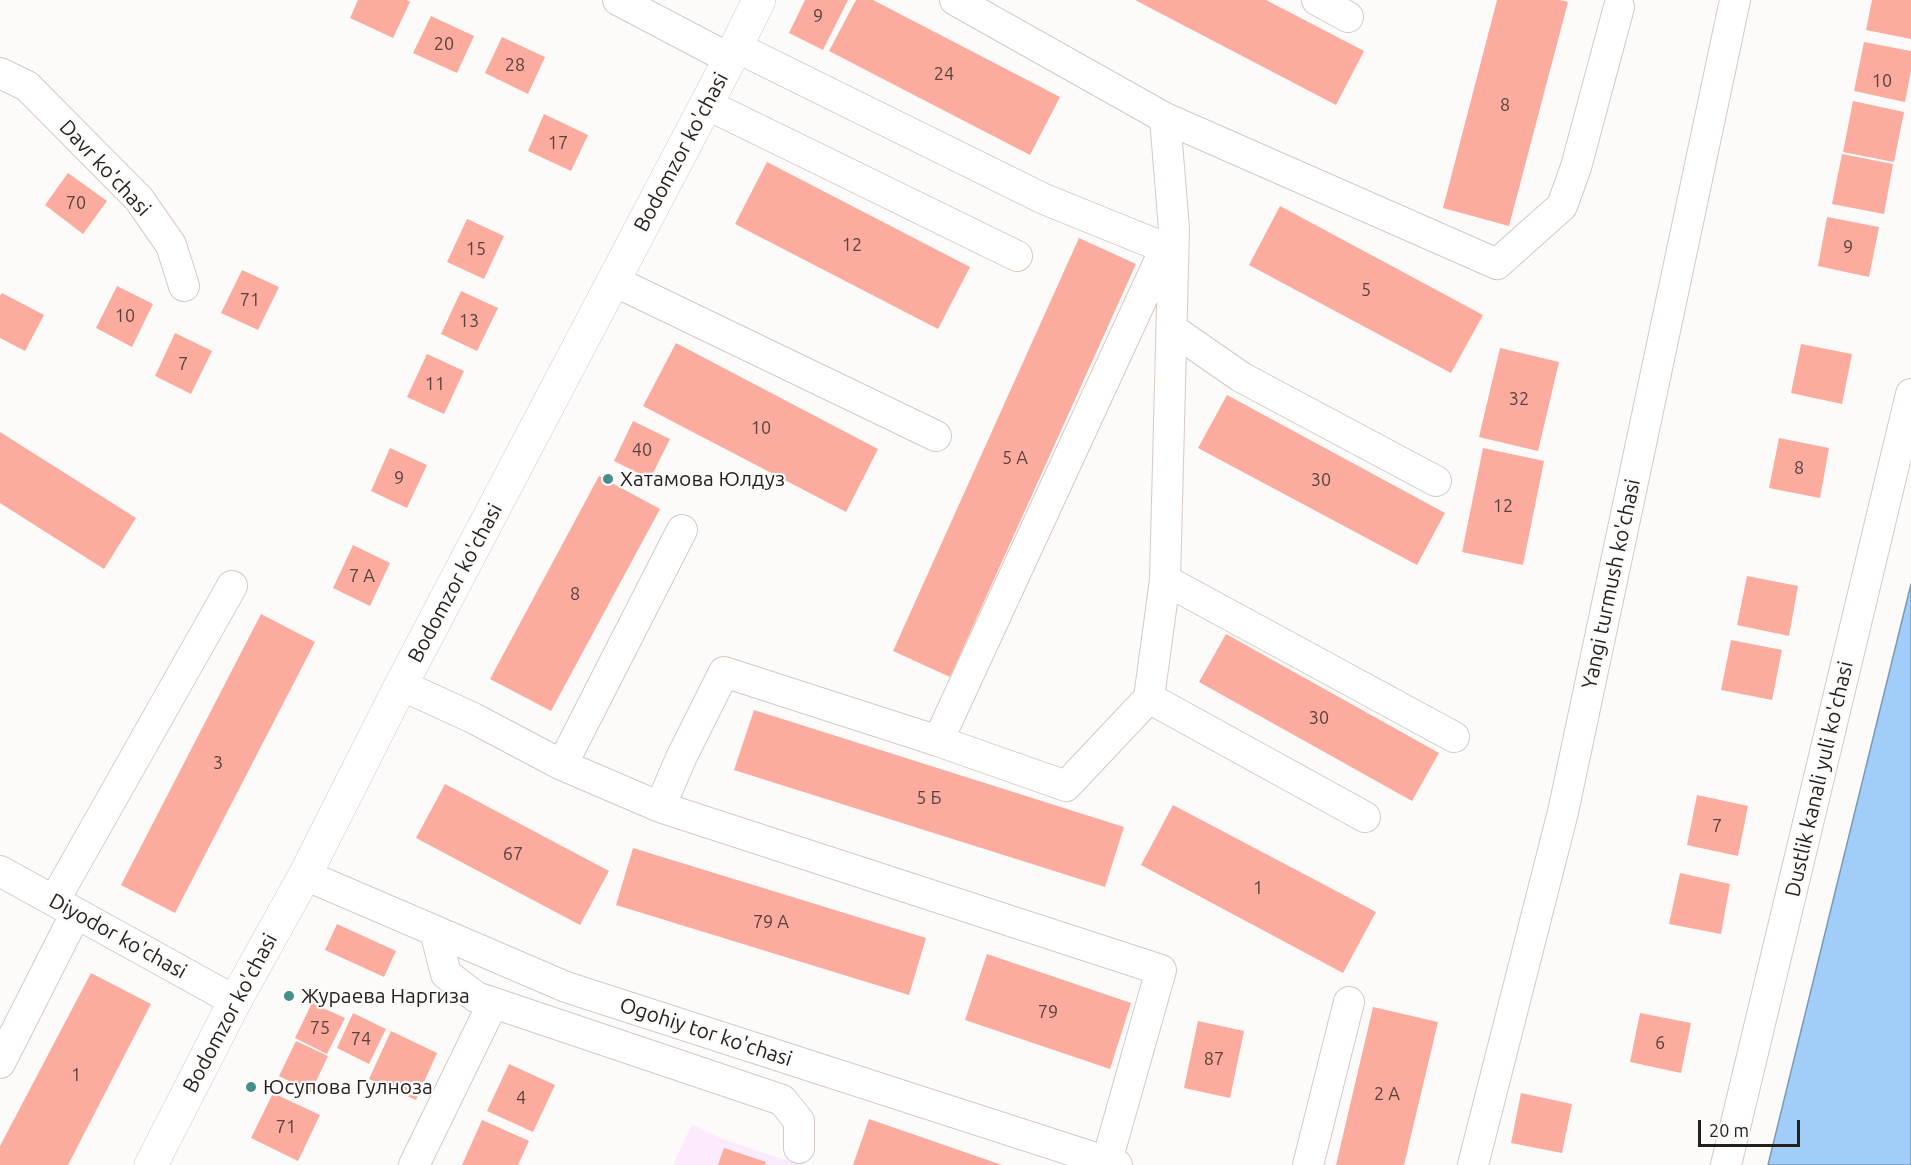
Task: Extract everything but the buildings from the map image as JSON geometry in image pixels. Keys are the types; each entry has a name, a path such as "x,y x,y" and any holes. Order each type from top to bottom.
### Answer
{"street":[{"path":"618,0 1044,200 1169,238"},
{"name":"Bodomzor ko'chasi","path":"150,1165 235,1001 305,876 401,685 759,0"},
{"path":"1317,0 1348,16"},
{"name":"Yangi turmush ko'chasi","path":"1473,1165 1563,812 1735,0"},
{"path":"974,4 1165,118 1497,264 1562,206 1579,156 1619,7"},
{"name":"Davr ko'chasi","path":"0,73 27,86 139,199 171,245 184,286"},
{"path":"706,105 1017,256"},
{"path":"660,807 681,758 724,672 938,741 1066,786 1149,698 1165,580 1172,329 1165,118"},
{"path":"938,741 1169,238"},
{"path":"614,280 936,436"},
{"path":"1172,329 1241,377 1436,481"},
{"name":"Dustlik kanali yuli ko'chasi","path":"1726,1165 1911,394"},
{"path":"562,765 682,530"},
{"path":"1165,580 1454,737"},
{"path":"0,1062 65,907 232,586"},
{"path":"401,685 473,718 562,765 660,807 1161,970 1112,1163"},
{"path":"1149,698 1365,817"},
{"name":"Diyodor ko'chasi","path":"0,871 235,1001"},
{"name":"Ogohiy tor ko'chasi","path":"305,876 566,987 1112,1163"},
{"path":"435,931 446,974 476,998 782,1100 798,1121 799,1148"},
{"path":"1308,1165 1349,1002"},
{"path":"414,1165 493,1003"}],"shaded area":[{"path":"692,1124 720,1138 801,1165 673,1165"}],"water":[{"path":"1911,584 1911,1165 1768,1165 1842,864"}],"place":[{"name":"Хатамова Юлдуз","path":"608,479"},
{"name":"Жураева Наргиза","path":"289,996"},
{"name":"Юсупова Гулноза","path":"251,1087"}]}
